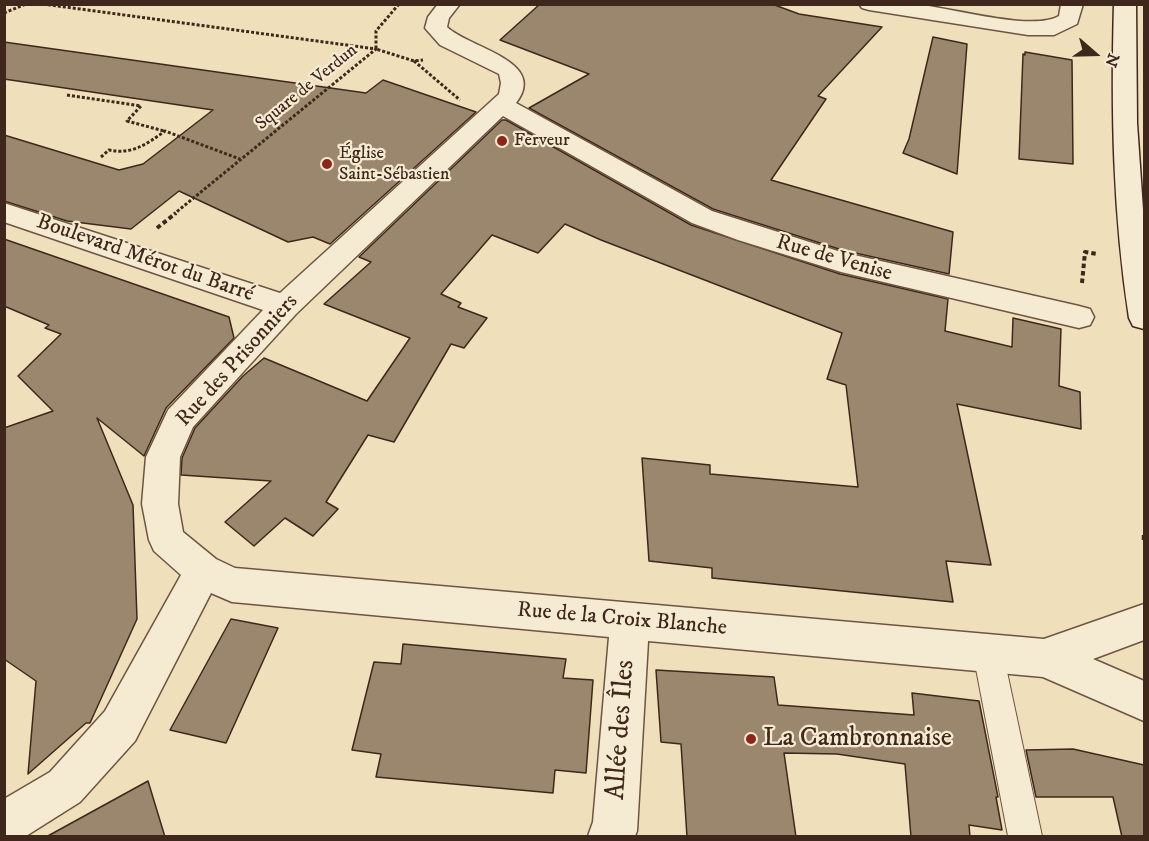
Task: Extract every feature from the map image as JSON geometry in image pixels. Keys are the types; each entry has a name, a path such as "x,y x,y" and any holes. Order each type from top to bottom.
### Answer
{"street":[{"path":"450,4 439,17 436,28 448,40 499,64 512,74 513,88 502,105"},
{"path":"868,4 1028,28 1054,28 1069,19 1072,4"},
{"path":"1125,4 1123,94 1126,183 1134,263 1144,318"},
{"name":"Rue des Prisonniers","path":"203,571 167,540 160,504 163,457 180,418 285,306 502,105"},
{"name":"Rue de Venise","path":"502,105 702,217 735,230 899,278 1079,316"},
{"name":"Boulevard Mérot du Barré","path":"4,212 285,306"},
{"path":"4,825 65,787 120,726 203,571"},
{"name":"Rue de la Croix Blanche","path":"203,571 232,585 1044,658 1144,701"},
{"name":"Allée des Îles","path":"610,837 615,831 630,621"},
{"name":"Rue de la Croix Blanche","path":"1044,658 1144,622"}],"lane":[{"path":"988,653 1025,837"}],"path":[{"path":"4,13 26,4"},
{"name":"Square de Verdun","path":"42,4 376,49 152,231"},
{"path":"414,61 464,103"},
{"path":"67,95 141,106 127,121 165,132 241,160"},
{"path":"101,157 109,150 118,153 133,152 165,132"},
{"path":"1079,316 1085,252 1134,263"},
{"path":"1144,535 1144,541"}],"building":[{"path":"540,4 772,4 799,14 882,27 818,96 826,99 771,180 953,232 949,274 842,250 713,209 529,108 589,74 500,40"},
{"path":"933,37 967,44 957,174 903,153 909,139"},
{"path":"4,42 366,93 383,80 476,112 330,244 313,237 288,242 179,191 131,229 67,221 4,201 4,135 119,170 143,164 213,110 4,79"},
{"path":"1025,52 1072,60 1073,164 1019,159 1023,54 1025,55"},
{"path":"502,120 506,120 691,225 840,274 948,299 945,331 1012,347 1013,318 1061,329 1059,386 1080,392 1081,429 957,404 991,565 946,561 953,602 712,578 712,568 649,561 642,458 710,465 710,474 858,487 846,385 827,379 842,333 565,224 538,253 492,235 441,294 461,303 458,307 487,318 464,348 451,344 394,442 368,435 326,502 338,509 313,536 285,518 254,546 225,522 271,481 181,475 182,458 195,428 243,376 264,358 367,401 410,338 324,304 371,262 359,257"},
{"path":"4,239 229,317 234,338 166,408 144,456 97,418 133,505 137,619 90,723 86,723 28,774 36,681 4,659 4,428 53,411 18,376 61,334 45,328 49,325 4,306"},
{"path":"231,619 278,628 226,743 170,730"},
{"path":"403,644 566,659 563,678 593,680 586,773 555,770 553,793 376,777 381,754 352,750 374,662 401,664"},
{"path":"656,670 774,677 778,705 914,715 912,693 979,701 998,797 996,797 1002,830 969,825 970,837 911,837 905,764 837,754 784,753 796,837 687,837 681,744 661,742"},
{"path":"1073,749 1144,765 1144,837 1122,837 1113,797 1036,797 1026,750"},
{"path":"148,781 165,837 46,837"}],"place":[{"name":"Ferveur","path":"502,141"},
{"name":"Église Saint-Sébastien","path":"327,164"},
{"name":"La Cambronnaise","path":"751,739"}]}
